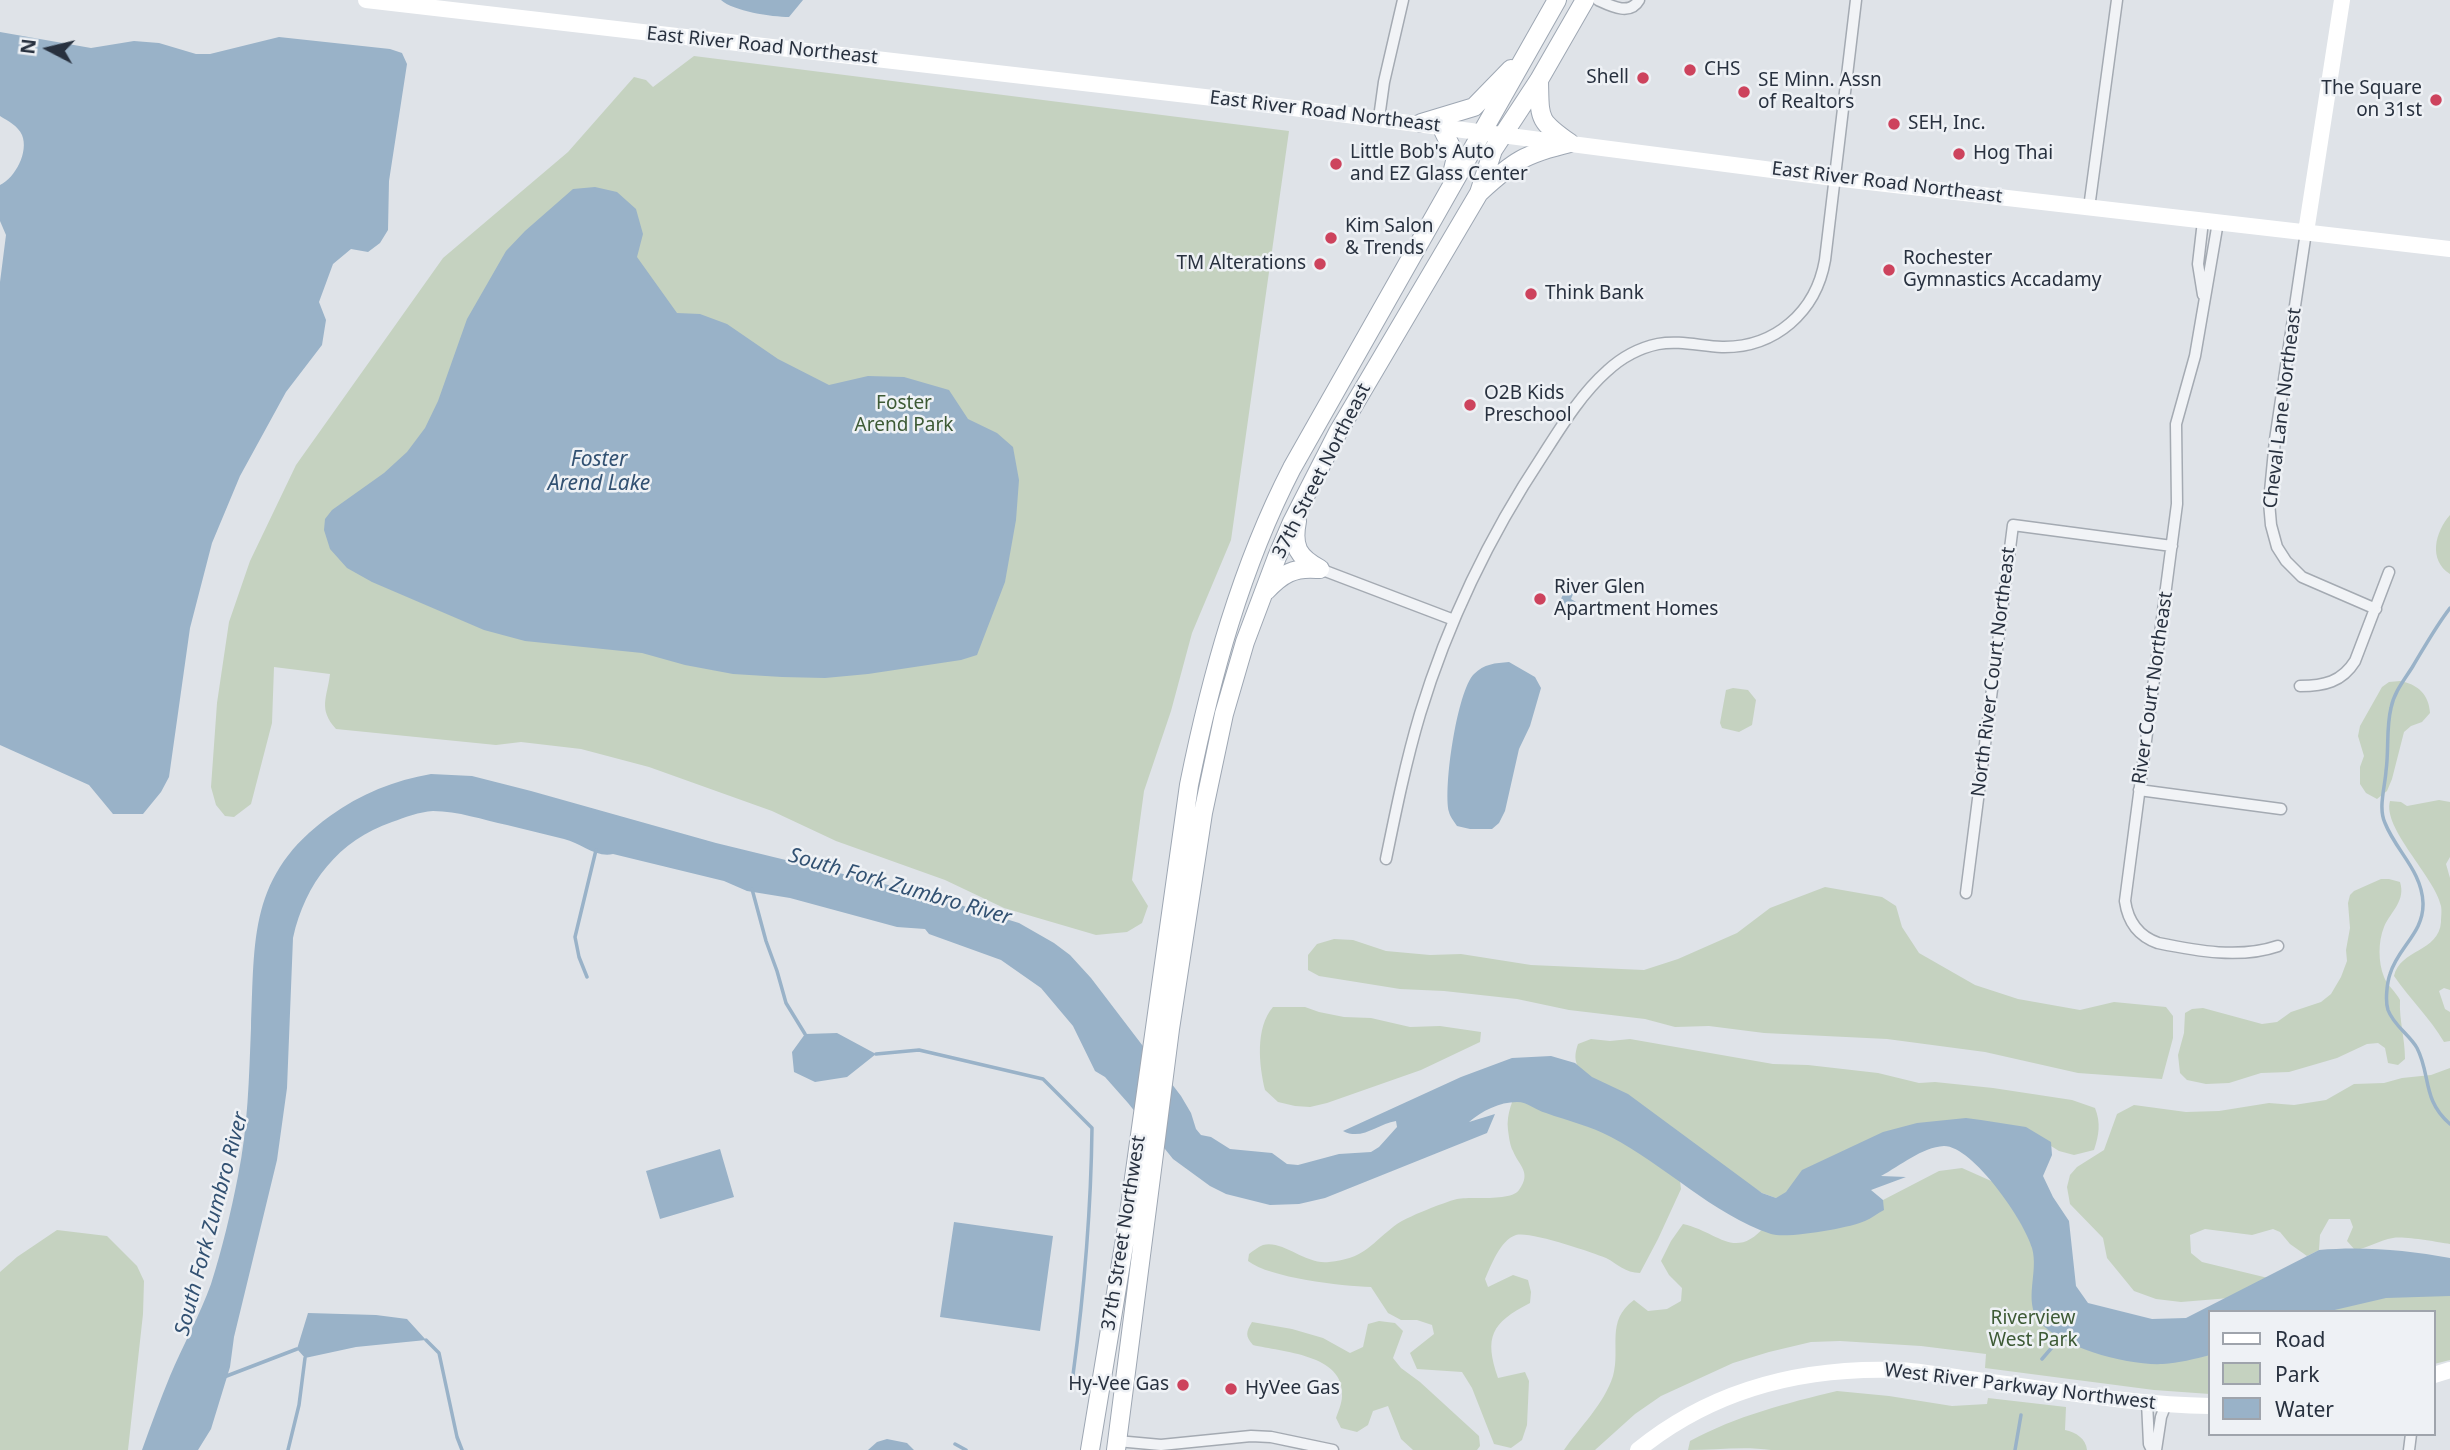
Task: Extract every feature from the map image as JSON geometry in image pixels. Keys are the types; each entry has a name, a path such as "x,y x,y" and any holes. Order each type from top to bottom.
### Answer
{"main road":[{"name":"37th Street Northeast","path":"1156,1015 1189,785 1203,716 1236,602 1255,548 1292,468 1557,0"},
{"name":"37th Street Northeast","path":"1170,1029 1211,768 1245,642 1276,557 1338,432 1479,193 1493,150 1539,80 1585,0"},
{"path":"1422,123 1474,107 1522,60"},
{"path":"1539,80 1542,121 1570,143"},
{"path":"1441,126 1455,157 1446,198"},
{"path":"1479,193 1514,162 1541,150 1570,143"},
{"path":"1312,482 1297,519 1295,541 1301,557 1320,569"},
{"path":"1263,593 1298,568 1320,569"},
{"name":"37th Street Northwest","path":"1090,1450 1134,1177 1156,1015"},
{"name":"37th Street Northwest","path":"1117,1446 1170,1029"}],"street":[{"name":"East River Road Northeast","path":"366,0 1422,123 1835,177 2450,249"},
{"path":"1379,118 1382,91 1402,0"},
{"path":"1598,0 1627,9 1636,6 1639,0"},
{"path":"1386,859 1420,713 1454,620 1488,547 1521,488 1599,378 1624,358 1648,346 1675,343 1721,347 1756,343 1782,331 1794,321 1812,298 1822,274 1856,0"},
{"path":"2089,208 2118,0"},
{"path":"2306,232 2342,0"},
{"name":"River Court Northeast","path":"2210,221 2211,273 2204,298 2195,356 2176,424 2178,494 2125,901 2134,928 2148,940 2158,943 2223,952 2254,953 2278,946"},
{"name":"Cheval Lane Northeast","path":"2306,232 2275,440 2269,502 2271,525 2277,547 2302,577 2376,609"},
{"name":"North River Court Northeast","path":"1966,893 2013,526 2172,546"},
{"path":"1320,569 1454,620"},
{"path":"2300,685 2331,682 2344,676 2355,661 2389,572"},
{"path":"2139,790 2281,809"},
{"name":"West River Parkway Northwest","path":"1638,1450 1663,1430 1695,1411 1738,1393 1775,1382 1852,1370 1900,1370 2147,1402 2208,1406"},
{"path":"2147,1402 2149,1444 2154,1450"},
{"path":"2154,1450 2166,1404"},
{"path":"1117,1446 1271,1437 1333,1450"}],"green space":[{"name":"Foster Arend Park","path":"694,56 1289,131 1231,540 1192,633 1171,711 1144,791 1132,880 1148,906 1142,923 1127,932 1096,935 1004,908 945,880 836,841 772,811 649,767 581,749 521,742 496,745 336,729 325,709 330,674 274,667 272,723 251,804 234,817 225,816 216,805 211,787 217,703 229,622 250,561 296,465 443,258 568,152 634,77 646,80 653,87"},
{"path":"2450,515 2450,574 2439,561 2436,546 2441,529"},
{"path":"2400,681 2412,685 2425,695 2430,713 2422,722 2404,732 2392,779 2387,791 2377,799 2366,793 2360,784 2360,767 2364,756 2358,736 2360,726 2382,687 2389,682"},
{"path":"1726,690 1748,690 1756,700 1752,725 1739,732 1722,728 1720,723"},
{"path":"2439,800 2450,802 2450,857 2446,864 2450,878 2450,990 2444,988 2439,991 2445,1009 2450,1012 2450,1041 2444,1042 2394,976 2404,960 2427,945 2439,932 2441,906 2437,894 2401,838 2390,812 2390,801 2401,802 2407,806"},
{"path":"2381,879 2400,882 2401,889 2399,900 2384,927 2380,952 2384,977 2400,1000 2405,1059 2398,1065 2388,1063 2385,1048 2378,1043 2367,1044 2337,1058 2289,1072 2261,1073 2229,1083 2206,1084 2187,1080 2180,1073 2178,1055 2184,1033 2185,1013 2192,1009 2203,1008 2262,1024 2277,1022 2291,1012 2321,1002 2331,994 2347,961 2350,895"},
{"path":"1825,887 1882,897 1896,906 1902,927 1919,953 1975,985 2018,999 2080,1010 2114,1002 2166,1007 2173,1016 2173,1038 2162,1079 2078,1073 1985,1052 1887,1039 1764,1033 1709,1026 1675,1027 1645,1019 1569,1010 1517,999 1400,989 1319,976 1308,970 1308,955 1317,944 1334,939 1353,940 1386,951 1430,955 1461,954 1531,965 1644,970 1678,959 1737,933 1770,908"},
{"path":"1273,1007 1305,1007 1344,1017 1371,1018 1410,1027 1440,1026 1481,1032 1480,1042 1421,1070 1327,1103 1310,1107 1295,1106 1278,1102 1265,1090 1260,1058 1261,1036 1263,1025"},
{"path":"1591,1039 1630,1039 1773,1064 1878,1073 1919,1083 1993,1088 2072,1100 2095,1108 2099,1124 2097,1139 2094,1150 2074,1155 2059,1151 2043,1141 1984,1124 1790,1197 1776,1198 1762,1193 1588,1081 1578,1068 1575,1055 1578,1044"},
{"path":"2450,1068 2450,1244 2398,1238 2355,1250 2347,1241 2353,1227 2350,1219 2329,1219 2320,1235 2319,1250 2307,1256 2273,1229 2252,1235 2205,1229 2190,1235 2191,1253 2202,1262 2268,1278 2254,1296 2181,1302 2156,1299 2134,1291 2107,1258 2103,1238 2070,1204 2067,1187 2070,1175 2077,1167 2104,1150 2117,1114 2134,1105 2186,1112 2219,1111 2269,1103 2294,1105 2326,1100 2354,1084 2384,1083 2431,1075"},
{"path":"1520,1085 1679,1172 1681,1189 1640,1273 1626,1270 1588,1251 1534,1236 1516,1235 1501,1248 1485,1279 1488,1287 1513,1275 1528,1280 1531,1292 1530,1303 1499,1325 1492,1342 1498,1378 1525,1372 1529,1381 1527,1425 1522,1440 1511,1448 1494,1444 1472,1388 1462,1372 1417,1369 1410,1353 1434,1334 1432,1325 1417,1320 1401,1320 1388,1313 1371,1287 1325,1283 1289,1276 1258,1267 1248,1261 1249,1254 1254,1250 1271,1244 1320,1262 1350,1258 1371,1246 1397,1224 1431,1208 1457,1199 1514,1194 1523,1184 1524,1174 1511,1147 1508,1118"},
{"name":"Riverview West Park","path":"1962,1168 1998,1184 2071,1308 2208,1331 2208,1394 2154,1390 1985,1368 1986,1354 1921,1346 1811,1342 1733,1363 1661,1396 1635,1414 1595,1450 1564,1450 1598,1406 1609,1386 1615,1366 1617,1326 1625,1308 1634,1300 1648,1311 1667,1309 1681,1301 1682,1288 1669,1275 1661,1261 1683,1224 1726,1241 1745,1242 1766,1225 1877,1208 1883,1200 1939,1171"},
{"path":"57,1230 107,1236 137,1266 144,1281 143,1314 128,1450 0,1450 0,1272"},
{"path":"2450,1280 2450,1360 2436,1364 2436,1310 2273,1310"},
{"path":"1379,1321 1395,1323 1403,1331 1393,1358 1479,1436 1480,1446 1477,1450 1413,1450 1401,1439 1388,1406 1373,1411 1368,1425 1357,1432 1341,1428 1336,1418 1342,1399 1340,1382 1333,1371 1309,1357 1253,1345 1247,1334 1252,1322 1292,1329 1323,1338 1350,1353 1363,1347 1368,1324"},
{"path":"1837,1391 1952,1406 1987,1404 1988,1398 2066,1407 2065,1430 2080,1437 2087,1450 1688,1450 1690,1441 1725,1424"}],"water":[{"path":"721,0 803,0 789,17 743,10"},
{"path":"0,32 91,48 134,41 159,43 196,54 210,54 279,37 390,49 402,53 407,64 389,181 388,230 380,243 368,252 351,249 333,264 319,302 326,320 322,345 286,392 240,476 212,543 190,628 169,777 143,814 113,814 89,785 0,745 0,282 6,235 0,221 0,185 11,177 19,164 24,142 18,129 0,116"},
{"name":"Foster Arend Lake","path":"595,187 617,192 636,209 643,234 637,257 677,313 700,314 727,324 778,359 829,385 868,376 904,377 949,390 968,419 997,433 1013,447 1019,480 1016,520 1005,582 977,655 961,660 868,674 825,678 782,677 733,674 642,653 525,641 484,630 372,582 347,568 330,549 324,530 325,519 332,510 384,473 407,452 425,428 438,401 467,319 506,251 573,189"},
{"path":"1565,590 1573,594 1571,599 1576,602 1572,612 1566,609 1564,614 1556,610"},
{"path":"1509,662 1535,677 1541,688 1530,726 1519,749 1505,811 1499,823 1492,829 1457,826 1449,812 1448,783 1453,740 1462,699 1474,674 1490,665"},
{"path":"431,774 472,776 716,843 921,893 1019,923 1070,955 1091,978 1181,1096 1201,1135 1211,1137 1230,1149 1272,1153 1287,1164 1298,1165 1339,1154 1371,1152 1397,1127 1396,1121 1363,1133 1350,1134 1343,1131 1461,1077 1512,1058 1551,1056 1575,1063 1592,1077 1628,1094 1762,1193 1776,1198 1786,1192 1802,1170 1883,1132 1917,1123 1966,1118 2026,1127 2051,1142 2052,1155 2043,1176 2069,1221 2076,1286 2088,1303 2152,1319 2186,1318 2319,1250 2352,1248 2450,1258 2450,1296 2386,1298 2335,1310 2208,1310 2208,1356 2163,1364 2132,1362 2079,1347 2049,1331 2039,1321 2032,1305 2034,1257 2027,1236 2009,1204 1983,1171 1956,1149 1936,1147 1881,1176 1906,1177 1871,1190 1883,1200 1884,1210 1868,1220 1833,1230 1779,1235 1749,1225 1729,1214 1611,1137 1517,1102 1491,1108 1469,1122 1495,1114 1487,1133 1325,1198 1299,1204 1270,1205 1226,1194 1210,1186 1173,1159 1105,1077 1095,1071 1073,1026 1041,988 1001,960 929,934 925,929 897,927 790,898 747,891 724,881 613,854 601,854 557,837 461,814 433,811 392,822 356,840 327,866 306,899 293,938 287,1088 277,1160 234,1337 230,1367 211,1429 198,1450 142,1450 170,1376 202,1307 223,1244 246,1121 256,937 270,886 303,838 330,816 353,801 404,780"},
{"path":"837,1033 876,1054 847,1077 815,1082 794,1072 792,1052 805,1034"},
{"path":"720,1149 734,1197 660,1219 646,1171"},
{"path":"954,1222 1053,1236 1040,1331 940,1317"},
{"path":"308,1313 376,1315 407,1319 426,1340 356,1347 305,1358 297,1349"},
{"path":"887,1439 907,1443 914,1450 868,1450 877,1442"}],"waterway":[{"path":"2450,608 2392,702 2382,804 2385,823 2418,881 2423,903 2415,932 2390,974 2387,1006 2394,1021 2417,1048 2431,1097 2441,1115 2450,1124"},
{"path":"587,977 575,937 596,850"},
{"path":"752,889 786,1003 805,1034"},
{"path":"876,1054 919,1050 1043,1079 1092,1128 1086,1252 1073,1375"},
{"path":"2042,1359 2061,1337"},
{"path":"426,1340 439,1353 462,1450"},
{"path":"224,1377 297,1349"},
{"path":"288,1450 299,1405 305,1358"},
{"path":"2015,1450 2021,1415"},
{"path":"955,1444 966,1450"}],"place":[{"name":"CHS","path":"1690,70"},
{"name":"Shell","path":"1643,78"},
{"name":"SE Minn. Assn of Realtors","path":"1744,92"},
{"name":"The Square on 31st","path":"2436,100"},
{"name":"SEH, Inc.","path":"1894,124"},
{"name":"Hog Thai","path":"1959,154"},
{"name":"Little Bob's Auto and EZ Glass Center","path":"1336,164"},
{"name":"Kim Salon & Trends","path":"1331,238"},
{"name":"TM Alterations","path":"1320,264"},
{"name":"Rochester Gymnastics Accadamy","path":"1889,270"},
{"name":"Think Bank","path":"1531,294"},
{"name":"O2B Kids Preschool","path":"1470,405"},
{"name":"River Glen Apartment Homes","path":"1540,599"},
{"name":"Hy-Vee Gas","path":"1183,1385"},
{"name":"HyVee Gas","path":"1231,1389"}],"water label":[{"name":"South Fork Zumbro River","path":"900,887"},
{"name":"South Fork Zumbro River","path":"212,1224"}]}
